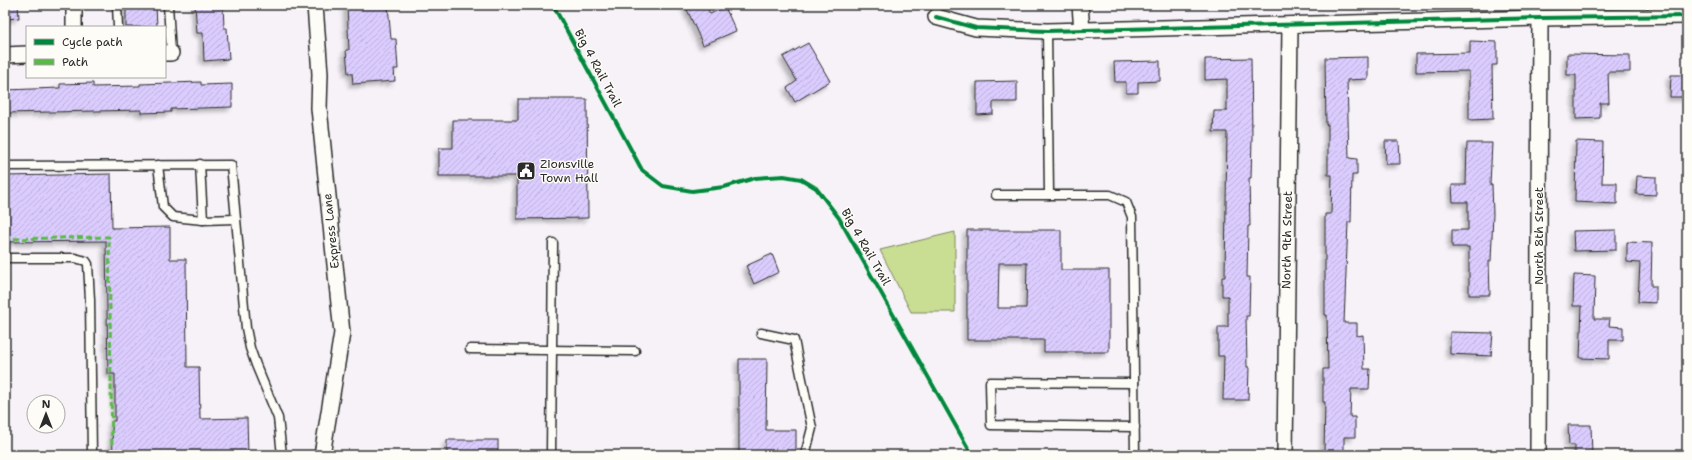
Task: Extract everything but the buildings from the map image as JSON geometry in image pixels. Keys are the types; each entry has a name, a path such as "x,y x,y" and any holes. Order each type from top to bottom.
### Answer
{"street":[{"path":"74,5 74,26"},
{"name":"Express Lane","path":"314,5 320,74 319,108 342,333 322,455"},
{"path":"1080,5 1082,31"},
{"path":"936,17 976,28 1082,31 1540,18 1687,16"},
{"name":"North 8th Street","path":"1538,455 1540,18"},
{"name":"North 9th Street","path":"1285,455 1290,25"},
{"path":"5,55 26,54"}],"lane":[{"path":"117,5 118,26"},
{"path":"168,5 168,53"},
{"path":"1047,31 1049,195"},
{"path":"200,164 203,220"},
{"path":"158,165 163,207 173,218 203,220 235,218"},
{"path":"5,166 231,165 246,328 250,348 256,365 278,418 282,455"},
{"path":"996,195 1110,195 1126,202 1132,217 1135,455"},
{"path":"551,455 552,243"},
{"path":"5,258 75,258 86,261 88,264 90,300 92,455"},
{"path":"761,333 794,340 812,428 805,455"},
{"path":"470,349 635,351"},
{"path":"1134,382 990,382 991,425 1135,427"}],"green space":[{"path":"955,232 955,312 911,312 880,250"}],"marked path":[{"path":"5,239 109,237 112,455"}],"cycle path":[{"name":"Big 4 Rail Trail","path":"553,5 642,170 663,186 692,191 724,187 755,178 784,176 801,179 816,188 839,218 972,455"},
{"path":"936,17 976,28 1047,31 1540,18 1687,16"}],"place":[{"name":"Zionsville Town Hall","path":"526,171"}]}
